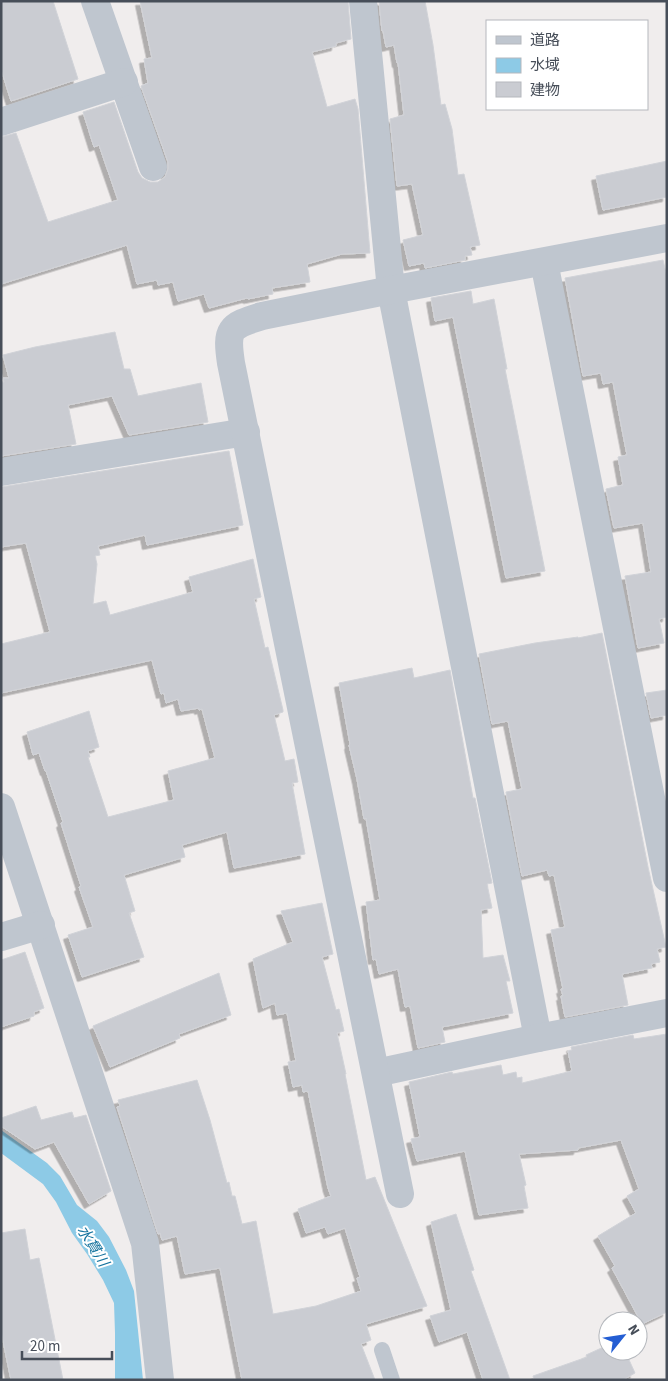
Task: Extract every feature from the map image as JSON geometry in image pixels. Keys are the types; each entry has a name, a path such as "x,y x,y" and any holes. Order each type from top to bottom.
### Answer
{"street":[{"path":"95,1 153,167"},
{"path":"363,1 390,290 538,1038"},
{"path":"1,122 124,82"},
{"path":"400,1194 229,350 231,331 237,325 262,316 667,238"},
{"path":"544,262 667,878"},
{"path":"1,472 246,432"},
{"path":"1,807 145,1243 160,1380"},
{"path":"1,937 41,925"},
{"path":"376,1073 538,1038 667,1013"}],"lane":[{"path":"382,1350 392,1380"}],"water":[{"name":"水貫川","path":"1,1130 47,1163 60,1176 77,1205 97,1221 109,1237 126,1270 134,1291 143,1380 115,1380 114,1303 103,1280 43,1184 1,1153"}],"building":[{"path":"1,1 53,1 78,79 11,101 1,69"},
{"path":"140,1 348,1 351,39 336,43 336,46 312,52 327,107 355,99 358,109 370,253 342,254 307,264 310,282 272,288 273,294 247,298 209,308 204,294 178,301 173,282 158,285 157,280 137,284 127,245 1,284 1,137 16,133 48,222 118,200 99,145 94,147 83,112 114,102 138,172 142,178 150,182 158,182 165,177 168,162 141,86 148,83 144,59 152,58"},
{"path":"379,1 425,1 441,105 445,104 452,129 458,175 464,174 480,245 470,247 472,255 465,256 465,260 425,268 424,263 409,266 403,240 423,235 412,184 397,186 390,119 404,115 398,63 394,45 386,47 382,31"},
{"path":"667,161 667,197 603,210 596,176"},
{"path":"663,260 667,277 667,617 659,619 664,643 638,648 625,576 651,572 643,523 614,528 606,489 623,485 618,457 627,455 613,382 603,384 601,373 583,376 565,278"},
{"path":"471,291 473,304 494,299 507,369 505,369 545,571 506,578 453,317 435,321 431,298"},
{"path":"115,332 124,369 130,369 138,396 201,383 208,422 129,435 112,396 68,405 76,444 1,456 1,382 4,382 3,378 9,378 3,355"},
{"path":"229,451 243,525 147,545 145,535 98,546 100,555 95,556 97,564 93,604 106,601 110,615 193,592 189,577 253,559 261,597 254,599 265,648 268,647 283,710 283,712 274,715 285,761 294,759 298,782 292,783 305,854 234,868 227,832 182,845 185,857 124,875 135,911 129,913 144,957 82,977 68,935 93,927 79,887 81,886 61,823 63,822 46,771 39,753 33,755 27,732 89,711 99,747 88,751 90,757 88,757 108,817 174,800 168,771 215,758 202,709 181,711 178,699 166,703 164,693 161,694 152,660 1,693 1,644 50,632 26,543 1,547 1,487"},
{"path":"602,633 648,867 666,947 657,949 660,962 651,964 652,968 622,974 628,1005 565,1017 561,996 563,996 561,989 563,989 551,930 565,927 554,875 549,876 547,870 522,876 506,792 522,789 508,721 492,724 479,654"},
{"path":"412,668 414,678 450,670 473,798 475,798 492,883 487,884 492,908 481,910 483,958 503,955 510,981 506,981 513,1013 442,1027 445,1042 418,1048 410,1006 405,1007 398,969 379,974 376,959 373,960 366,902 380,900 366,818 364,819 349,745 339,683"},
{"path":"667,690 667,715 651,718 646,693"},
{"path":"322,903 333,954 322,957 336,1010 339,1009 344,1031 337,1033 366,1180 375,1177 427,1306 366,1324 371,1340 361,1344 375,1380 242,1380 220,1268 185,1274 177,1236 162,1240 160,1233 158,1234 117,1107 120,1106 118,1100 197,1080 227,1183 229,1182 232,1196 235,1196 242,1224 256,1221 273,1314 316,1306 361,1291 357,1278 360,1277 345,1228 328,1234 325,1227 306,1233 298,1209 331,1196 308,1091 303,1092 302,1085 293,1087 288,1062 296,1061 287,1013 277,1015 275,1003 263,1008 253,959 293,942 281,911"},
{"path":"25,952 44,1008 34,1012 34,1016 1,1027 1,960"},
{"path":"219,973 231,1015 179,1034 180,1038 110,1067 93,1026"},
{"path":"667,1034 667,1312 648,1321 648,1311 635,1311 612,1268 615,1266 598,1236 636,1213 627,1196 639,1189 621,1140 578,1148 578,1150 519,1154 526,1185 524,1186 528,1208 479,1215 465,1151 417,1161 411,1139 420,1137 409,1082 452,1072 453,1074 501,1065 503,1075 516,1072 517,1078 522,1077 522,1083 572,1071 568,1051 572,1050 571,1047 633,1035 634,1039"},
{"path":"36,1106 41,1120 72,1112 74,1118 86,1115 111,1191 89,1204 54,1142 35,1149 1,1126 1,1118"},
{"path":"456,1214 474,1270 471,1271 510,1380 483,1380 467,1332 439,1342 430,1316 451,1310 431,1222"},
{"path":"25,1229 30,1260 39,1258 63,1380 11,1380 1,1331 1,1233"},
{"path":"598,1350 598,1361 630,1361 635,1373 623,1380 534,1380 533,1376 587,1357 586,1355"}]}
